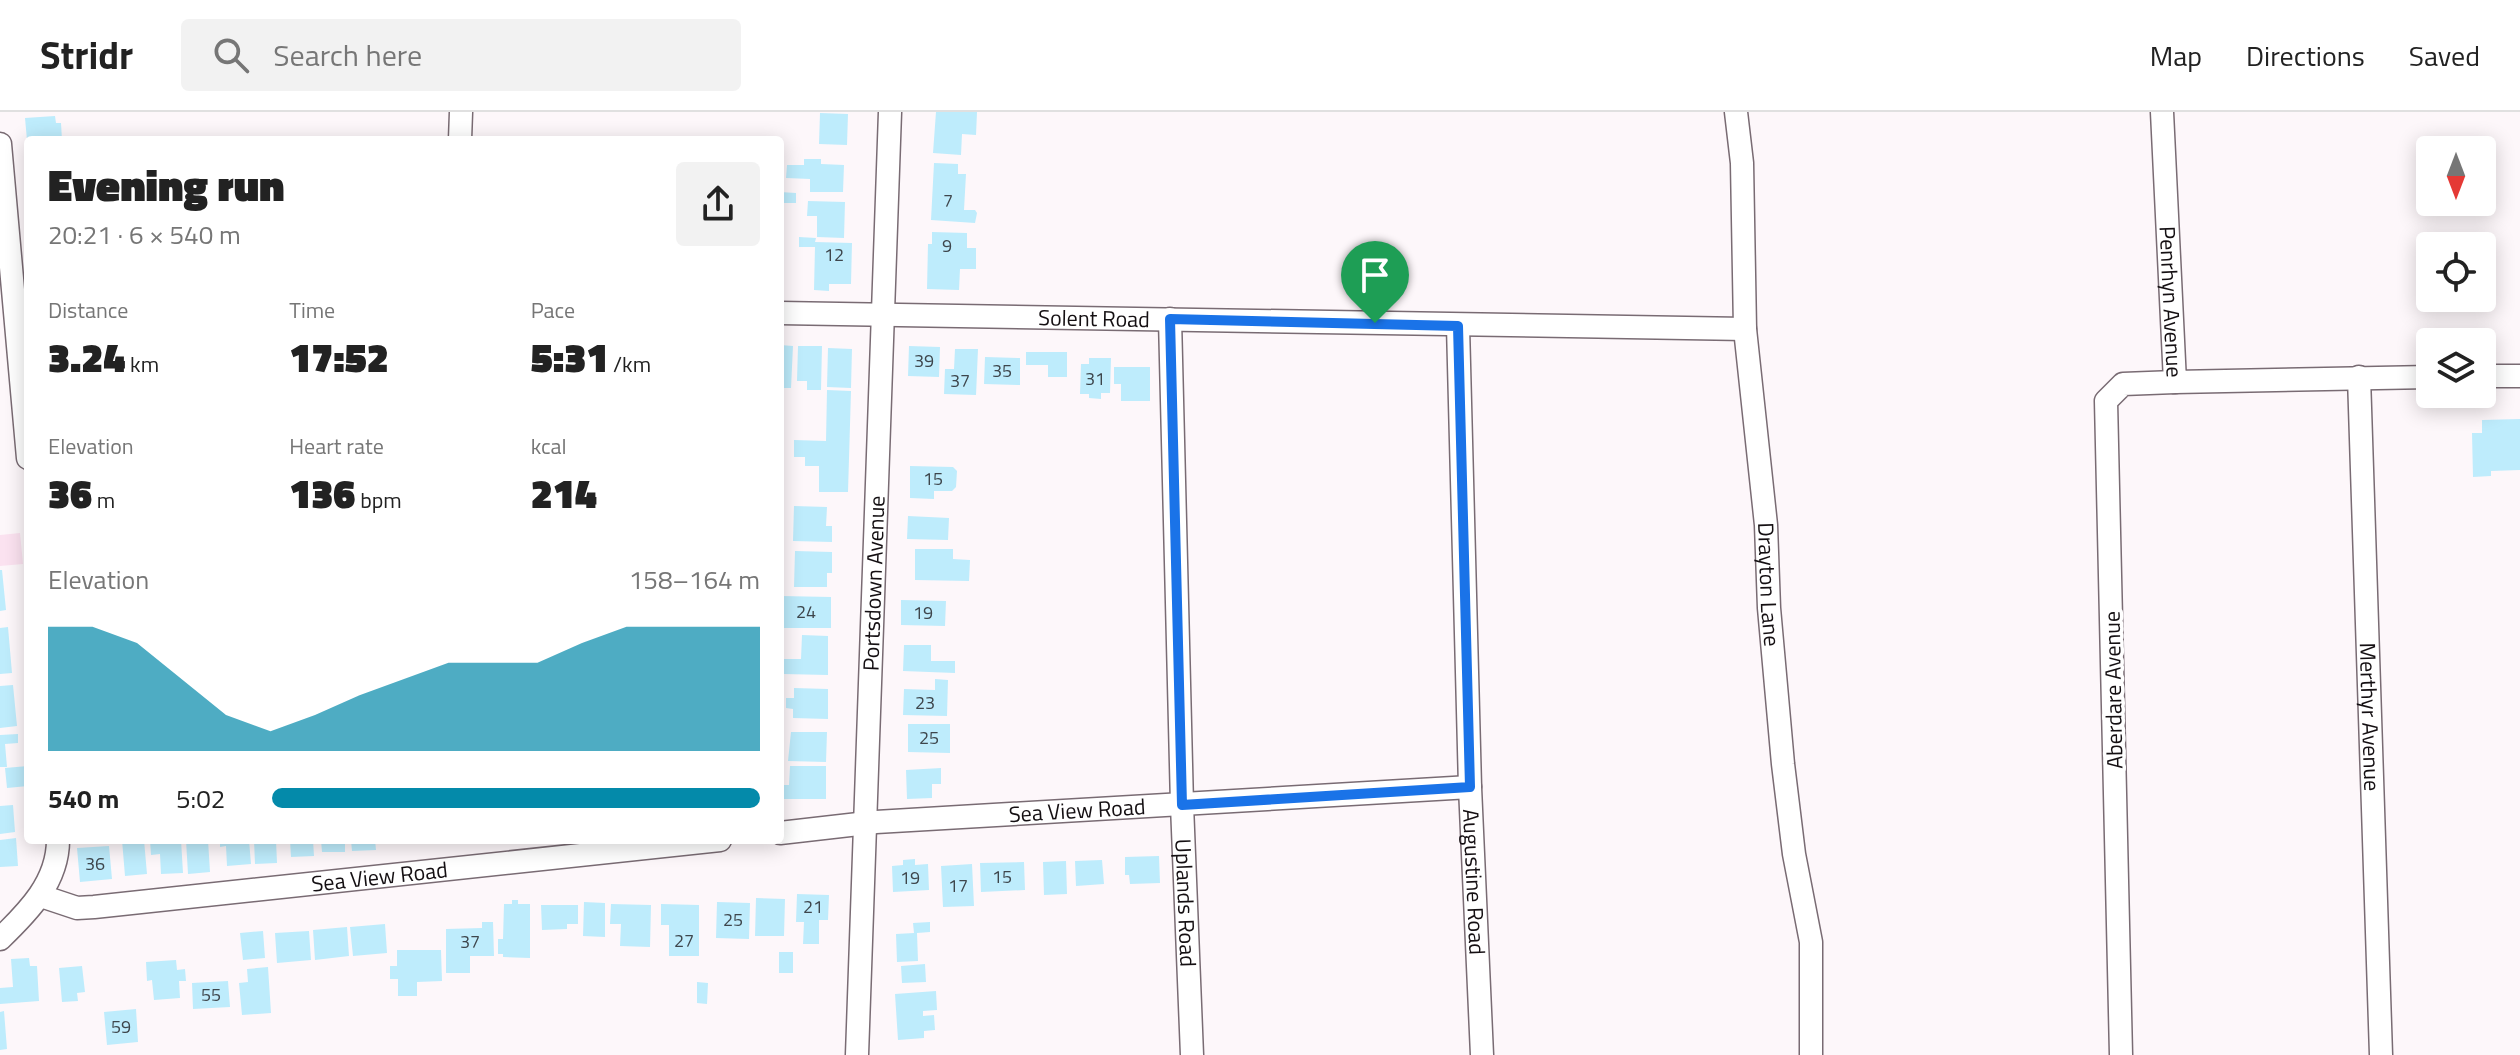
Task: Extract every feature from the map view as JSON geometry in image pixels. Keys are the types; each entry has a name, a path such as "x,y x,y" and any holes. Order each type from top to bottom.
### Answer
{"street":[{"path":"460,136 461,112"},
{"name":"Portsdown Avenue","path":"857,1055 890,112"},
{"name":"Drayton Lane","path":"1736,112 1742,163 1745,329 1766,525 1769,608 1783,764 1794,854 1811,942 1811,1055"},
{"name":"Penrhyn Avenue","path":"2162,112 2175,382 2416,377"},
{"path":"0,144 7,292 24,379"},
{"name":"Solent Road","path":"784,313 1745,329"},
{"name":"Uplands Road","path":"1170,319 1182,805 1192,1055"},
{"name":"Augustine Road","path":"1458,326 1470,787 1482,1055"},
{"path":"2496,376 2520,376"},
{"name":"Merthyr Avenue","path":"2359,377 2381,1055"},
{"name":"Aberdare Avenue","path":"2121,1055 2106,401 2123,384 2175,382"},
{"name":"Sea View Road","path":"784,833 866,823 1470,787"},
{"path":"0,939 41,896 52,872 57,844"},
{"name":"Sea View Road","path":"41,896 77,908 94,907 532,850 645,844"}],"shaded area":[{"path":"20,533 23,564 0,566 0,535"}],"building":[{"path":"936,112 977,112 976,135 962,134 961,155 933,153"},
{"path":"820,113 848,114 847,145 819,144"},
{"path":"55,116 56,123 61,123 62,136 27,136 25,118"},
{"path":"804,159 821,159 821,164 844,165 843,192 810,192 810,179 786,178 787,165 804,165"},
{"path":"934,163 958,164 958,174 966,174 964,210 975,210 975,223 931,220"},
{"path":"784,192 796,193 796,203 784,203"},
{"path":"808,201 845,202 844,238 817,237 817,216 807,216"},
{"path":"932,232 967,233 967,248 976,248 976,269 960,269 959,290 927,289 928,244 932,244"},
{"path":"799,237 816,238 815,242 852,243 851,284 829,284 829,291 814,290 815,247 799,247"},
{"path":"784,345 793,346 791,388 784,388"},
{"path":"798,346 822,346 821,390 807,390 807,381 797,381"},
{"path":"909,346 940,347 939,377 908,376"},
{"path":"828,348 852,349 851,388 827,387"},
{"path":"955,349 978,349 976,395 944,394 945,369 954,369"},
{"path":"1026,352 1067,352 1067,377 1048,377 1048,365 1026,365"},
{"path":"985,357 1020,358 1020,385 984,384"},
{"path":"1089,358 1111,358 1110,393 1101,393 1101,399 1080,394 1081,364 1089,364"},
{"path":"1114,367 1150,367 1150,401 1121,401 1121,384 1114,384"},
{"path":"827,390 851,391 848,492 819,492 819,466 805,466 805,457 794,457 794,440 826,441"},
{"path":"2520,419 2520,470 2491,471 2491,476 2473,477 2472,433 2482,433 2482,420"},
{"path":"910,466 953,467 957,471 956,487 952,491 934,491 934,499 910,498"},
{"path":"794,506 827,507 826,526 832,526 832,542 793,541"},
{"path":"908,516 949,518 948,540 907,539"},
{"path":"915,549 953,549 953,559 970,560 969,581 915,580"},
{"path":"795,551 832,552 832,573 827,573 827,587 794,587"},
{"path":"0,570 6,610 0,611"},
{"path":"784,596 831,597 831,628 784,628"},
{"path":"901,600 946,601 945,626 901,625"},
{"path":"8,627 12,673 0,674 0,628"},
{"path":"802,635 828,636 828,675 784,674 784,659 801,659"},
{"path":"904,645 931,645 931,661 955,661 955,673 903,671"},
{"path":"935,679 948,680 947,716 903,715 904,689 935,690"},
{"path":"13,685 17,726 0,728 0,686"},
{"path":"794,688 828,689 828,719 793,718 793,709 786,708 786,698 794,698"},
{"path":"908,724 950,724 950,753 908,752"},
{"path":"791,732 827,732 826,762 788,761"},
{"path":"18,734 18,743 5,744 7,767 0,767 0,735"},
{"path":"24,766 24,786 7,788 5,768"},
{"path":"790,766 826,766 826,799 784,799 784,785 789,785"},
{"path":"941,768 941,784 932,784 932,798 907,799 906,770"},
{"path":"13,805 15,832 0,834 0,806"},
{"path":"16,838 18,866 0,867 0,840"},
{"path":"122,844 144,844 147,874 125,876"},
{"path":"150,844 181,844 183,873 161,874 160,854 151,855"},
{"path":"186,844 208,844 210,872 188,874"},
{"path":"220,844 249,844 251,864 227,866 226,846 220,847"},
{"path":"254,844 276,844 277,863 255,864"},
{"path":"290,844 313,844 314,856 291,857"},
{"path":"321,844 345,844 345,852 322,852"},
{"path":"351,844 375,844 376,850 352,851"},
{"path":"109,846 112,879 80,882 77,848"},
{"path":"1159,856 1160,883 1130,884 1129,875 1125,875 1125,857"},
{"path":"915,859 915,865 928,864 929,890 893,892 892,866 903,865 903,860"},
{"path":"1102,860 1104,884 1076,886 1075,861"},
{"path":"1066,861 1067,894 1044,895 1043,862"},
{"path":"1024,862 1025,890 981,892 980,863"},
{"path":"972,864 974,906 943,907 941,866"},
{"path":"797,894 829,895 828,920 819,920 819,944 803,944 804,922 796,922"},
{"path":"756,898 785,899 784,936 755,936"},
{"path":"512,900 518,900 518,904 530,904 530,958 498,954 498,939 503,939 504,904 512,904"},
{"path":"584,902 605,903 605,937 583,936"},
{"path":"717,902 750,903 749,939 716,938"},
{"path":"611,904 651,905 650,947 620,946 621,924 610,924"},
{"path":"661,904 699,905 699,956 669,956 669,925 661,925"},
{"path":"541,905 578,905 578,924 567,924 567,929 542,930"},
{"path":"482,922 493,922 494,956 470,956 470,973 446,973 446,929 482,928"},
{"path":"930,922 930,932 917,933 918,961 897,962 896,934 914,933 913,923"},
{"path":"385,924 387,953 353,956 350,927"},
{"path":"347,927 349,956 315,960 313,930"},
{"path":"263,931 265,958 243,960 240,933"},
{"path":"309,931 311,960 277,963 275,933"},
{"path":"397,950 441,950 442,981 417,982 417,996 398,996 398,979 390,979 390,966 397,966"},
{"path":"779,952 793,952 793,973 779,973"},
{"path":"29,958 30,966 37,966 39,1001 0,1004 0,988 13,987 11,959"},
{"path":"176,960 177,970 185,969 186,981 179,981 180,998 154,1000 152,980 147,981 146,962"},
{"path":"925,964 926,982 902,983 901,966"},
{"path":"82,966 85,992 77,993 78,1001 62,1002 59,968"},
{"path":"268,967 271,1013 242,1015 239,983 248,982 247,969"},
{"path":"228,981 230,1007 193,1009 192,983"},
{"path":"697,982 708,983 707,1004 697,1003"},
{"path":"936,991 937,1010 923,1011 923,1016 934,1015 935,1030 924,1031 924,1038 898,1040 895,994"},
{"path":"136,1009 138,1042 107,1045 104,1012"},
{"path":"4,1011 7,1049 0,1050 0,1012"}],"route":[{"path":"1170,319 1375,323 1458,326 1470,787 1182,805 1170,319"}]}
